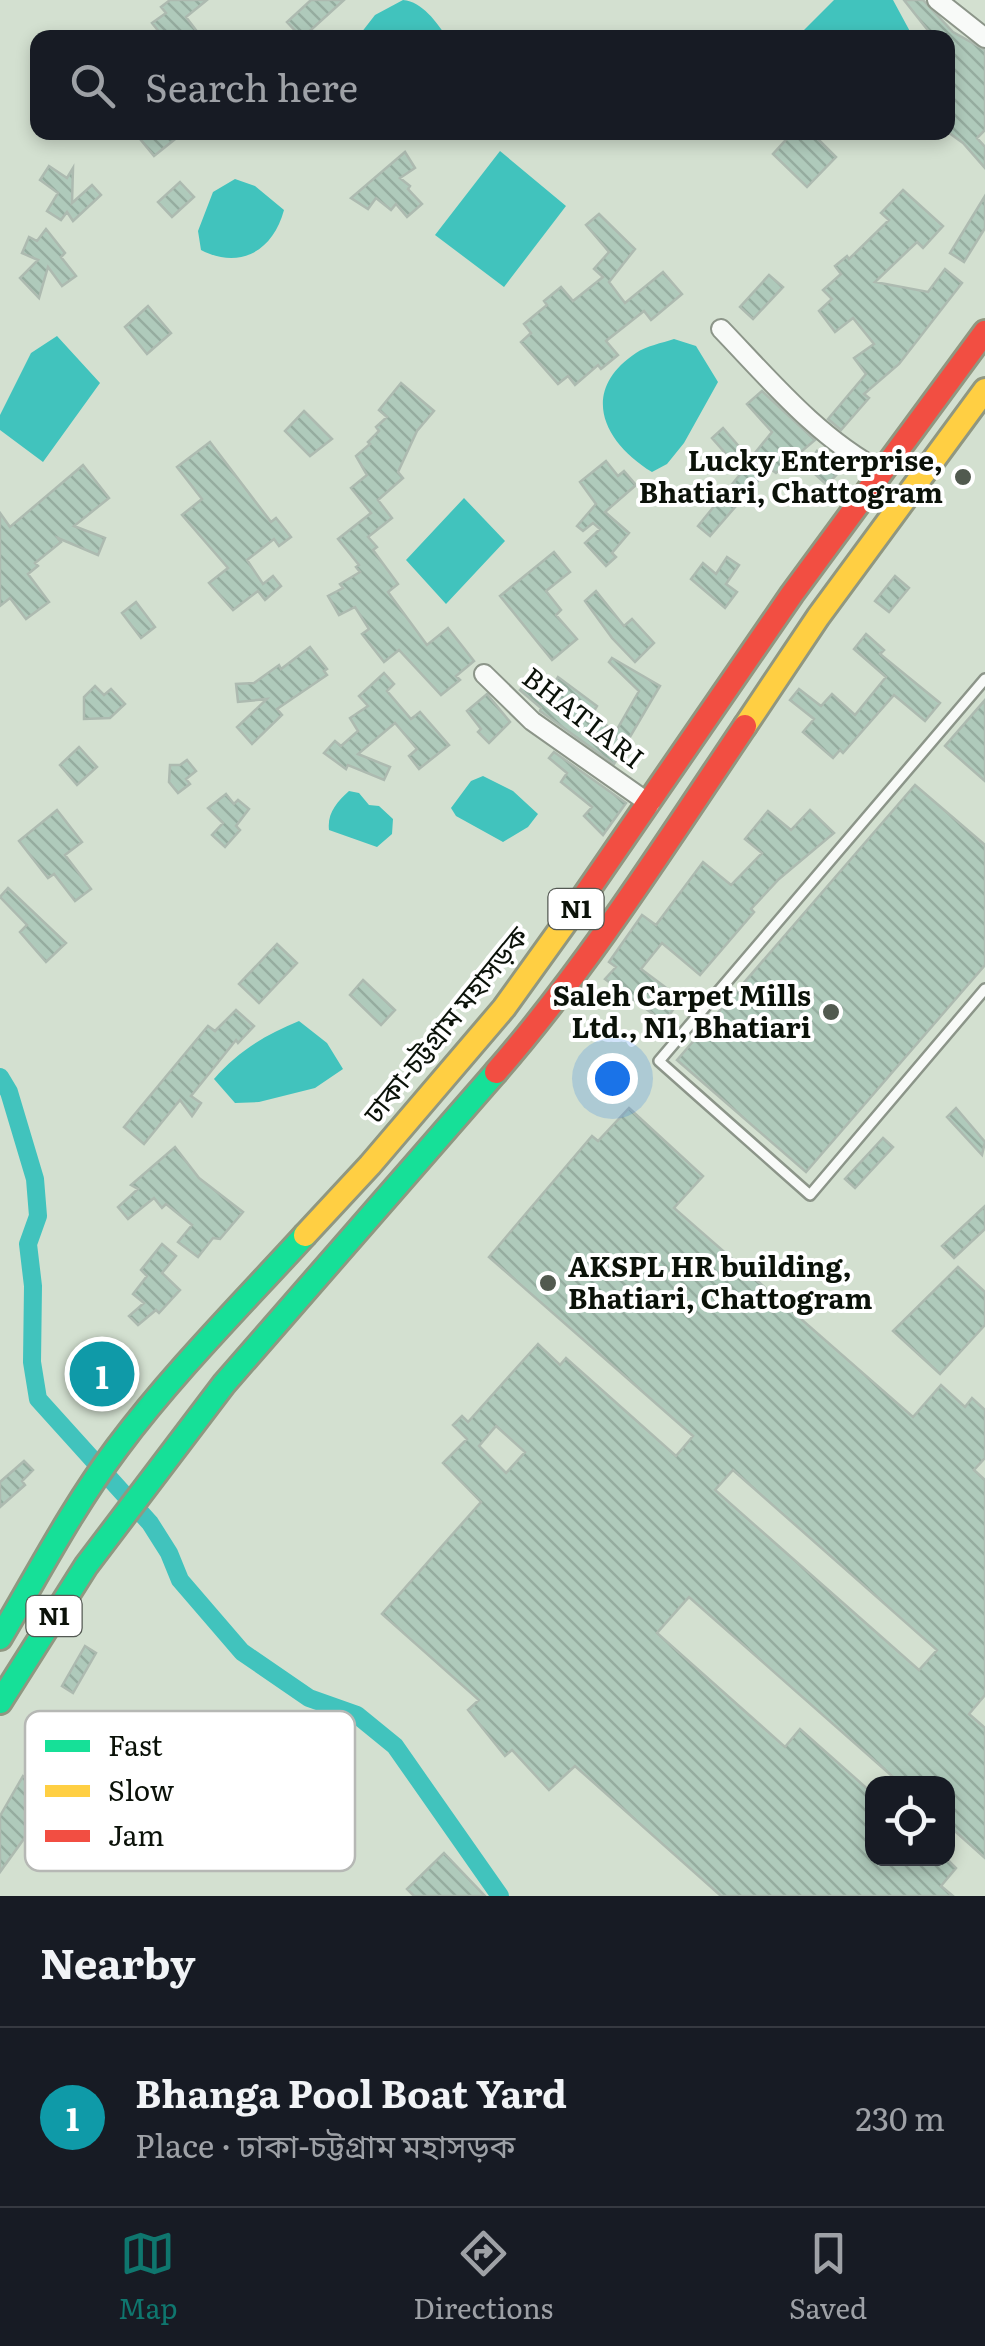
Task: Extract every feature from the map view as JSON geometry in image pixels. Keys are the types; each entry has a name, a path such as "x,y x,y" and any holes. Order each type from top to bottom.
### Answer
{"highway":[{"name":"ঢাকা-চট্টগ্রাম মহাসড়ক","path":"0,1638 117,1448 190,1361 429,1099 504,1008 650,804 792,594 985,332"},
{"name":"N1","path":"0,1702 86,1566 224,1384 531,1032 647,872 818,617 985,390"}],"street":[{"path":"937,0 985,38"},
{"path":"721,329 799,410 881,471"},
{"name":"BHATIARI","path":"484,674 532,720 650,804"}],"lane":[{"path":"985,679 659,1061 810,1195 985,989"}],"water":[{"path":"403,0 423,9 442,30 363,30 375,15"},
{"path":"834,0 893,0 909,30 804,30"},
{"path":"500,151 566,206 504,287 435,235"},
{"path":"235,179 255,186 284,210 272,236 253,253 242,257 215,256 201,250 198,231 213,192"},
{"path":"57,336 100,383 43,462 0,430 0,415 31,353"},
{"path":"674,339 696,346 718,382 684,443 667,464 652,472 635,460 610,431 603,399 618,368 640,351"},
{"path":"464,498 505,541 446,604 406,560"},
{"path":"483,776 513,791 538,814 528,827 503,842 456,816 451,808 471,781"},
{"path":"349,791 359,793 369,805 379,806 393,819 392,834 377,847 329,830 334,808"},
{"path":"299,1021 327,1043 343,1069 315,1088 259,1102 235,1103 214,1079 253,1045"}],"building":[{"path":"170,0 207,0 186,17 196,30 158,30 152,23 166,13 161,7"},
{"path":"311,0 344,0 311,30 294,30 287,22"},
{"path":"904,0 923,0 951,30 928,30"},
{"path":"955,33 985,50 985,130 977,138 985,147 985,168 955,137"},
{"path":"141,140 174,140 154,156"},
{"path":"786,140 819,140 836,157 807,187 773,154"},
{"path":"405,152 415,168 400,178 422,204 407,217 396,204 391,210 376,198 368,209 351,198"},
{"path":"49,166 67,178 73,168 72,203 92,185 101,195 73,221 67,212 61,220 47,211 58,193 40,180"},
{"path":"180,182 194,197 172,217 158,202"},
{"path":"903,190 943,226 923,248 917,242 875,282 928,292 945,269 962,283 899,364 864,394 869,398 841,430 828,419 866,374 854,358 874,344 853,318 835,332 819,311 832,299 823,290 841,274 835,266 847,256 849,259 889,220 881,213"},
{"path":"985,196 985,228 964,262 950,253"},
{"path":"599,214 635,249 609,282 625,303 663,272 682,294 651,320 644,311 606,341 618,355 601,369 598,365 575,385 568,376 558,384 521,342 531,333 524,324 561,287 573,301 603,277 594,269 609,252 586,225"},
{"path":"46,229 65,253 61,257 76,276 62,286 48,267 39,298 20,278 38,260 22,253 29,237 37,241"},
{"path":"769,275 783,287 753,319 740,307"},
{"path":"148,306 171,333 147,354 125,327"},
{"path":"401,383 434,411 417,431 398,472 403,478 378,500 392,518 368,537 398,584 388,592 427,645 448,628 474,661 456,676 460,680 441,695 399,650 384,662 362,634 369,629 355,607 339,615 328,596 360,572 356,567 359,565 338,539 371,513 351,488 367,475 356,456 379,431 376,427 387,417 379,410"},
{"path":"762,391 815,440 776,473 769,468 710,536 698,526 742,472 712,438 723,428 750,459 772,432 747,404"},
{"path":"304,411 332,439 310,456 285,431"},
{"path":"210,442 271,522 276,518 291,537 279,546 274,539 247,560 263,584 273,576 281,586 265,600 258,591 233,610 209,583 228,568 182,515 202,499 177,467"},
{"path":"817,451 839,472 827,485 806,466"},
{"path":"606,461 618,476 624,471 636,485 605,512 629,533 612,553 616,557 606,566 585,543 600,529 593,523 583,531 577,526 596,504 580,482"},
{"path":"83,465 109,498 74,526 105,538 98,555 58,538 61,542 35,563 38,566 28,574 49,602 26,619 10,598 0,606 0,513 10,527"},
{"path":"554,552 570,572 546,591 561,610 556,615 577,639 552,660 500,596"},
{"path":"727,557 739,565 726,584 737,592 725,608 691,579 703,563 716,574"},
{"path":"895,576 909,588 889,612 875,601"},
{"path":"596,591 624,626 632,619 654,643 635,662 585,601"},
{"path":"136,602 155,627 141,638 122,613"},
{"path":"866,634 884,650 880,654 940,703 925,721 894,695 843,753 840,750 833,758 803,732 814,719 790,700 799,689 821,706 832,694 855,715 886,677 854,649"},
{"path":"310,647 327,669 327,675 277,709 282,715 252,744 237,727 267,699 238,702 236,684 254,683"},
{"path":"612,658 660,686 614,764 540,711 520,690 528,680 547,695 558,677 597,706 591,716 616,731 639,691 609,662"},
{"path":"384,673 394,684 387,691 411,719 420,712 449,745 419,769 409,756 417,749 395,723 358,754 390,767 384,780 348,765 346,769 324,753 335,741 341,746 358,731 350,718 368,706 359,696"},
{"path":"95,686 104,695 111,689 125,704 110,718 84,719 84,697"},
{"path":"487,694 510,722 489,743 467,711"},
{"path":"985,700 985,781 945,746"},
{"path":"79,747 97,767 77,785 60,765"},
{"path":"554,752 626,803 603,835 584,816 592,807 561,782 567,773 549,758"},
{"path":"187,760 196,771 186,779 190,784 178,793 169,782 170,765"},
{"name":"Saleh Carpet Mills Ltd., N1, Bhatiari","path":"915,785 985,845 985,965 806,1172 677,1060"},
{"path":"226,794 234,804 238,800 249,809 236,826 240,830 225,847 212,835 223,823 208,808"},
{"path":"57,810 82,842 65,855 91,889 75,901 54,874 48,878 19,841"},
{"path":"810,810 834,833 779,879 700,975 662,943 641,969 681,999 664,1022 605,979 616,967 609,962 642,915 656,925 703,862 731,885 762,853 745,839 768,811 791,830"},
{"path":"8,888 66,943 46,962 20,932 27,925 0,897"},
{"path":"277,944 297,963 259,1003 239,984"},
{"path":"363,980 395,1010 381,1025 350,995"},
{"path":"236,1010 254,1026 238,1043 236,1040 191,1096 201,1103 192,1116 180,1100 144,1144 124,1127 208,1026 215,1031"},
{"path":"629,1108 703,1176 674,1208 913,1417 941,1385 965,1407 972,1398 985,1410 985,1458 974,1470 985,1480 985,1695 969,1714 985,1728 985,1858 955,1831 955,1776 892,1776 689,1597 657,1633 785,1747 800,1729 865,1787 865,1866 954,1866 941,1886 953,1896 721,1896 575,1766 549,1790 512,1750 505,1756 468,1710 479,1700 382,1614 481,1502 443,1463 467,1439 453,1425 462,1416 468,1422 538,1344 560,1365 566,1358 676,1456 693,1436 489,1257 592,1136 598,1141","holes":["496,1426 525,1452 506,1473 479,1446","733,1470 937,1650 919,1670 715,1490"]},
{"path":"956,1108 985,1142 982,1155 947,1117"},
{"path":"883,1138 893,1147 855,1188 845,1179"},
{"path":"175,1147 199,1178 243,1212 198,1257 178,1242 192,1225 166,1204 162,1208 154,1198 128,1219 118,1207 138,1189 131,1185"},
{"path":"985,1206 985,1229 954,1258 942,1246"},
{"path":"162,1244 176,1256 162,1273 180,1290 159,1313 156,1310 138,1325 129,1316 144,1303 133,1294 147,1276 141,1270"},
{"path":"958,1267 985,1292 985,1325 940,1374 893,1331"},
{"path":"24,1461 33,1470 22,1481 25,1485 0,1507 0,1482"},
{"path":"85,1646 96,1653 73,1693 62,1686"},
{"path":"23,1776 25,1837 0,1872 0,1816"},
{"path":"444,1853 485,1896 414,1896 407,1889"}],"waterway":[{"path":"0,1077 9,1092 35,1179 38,1216 28,1244 33,1286 32,1362 38,1399 150,1523 180,1580 242,1652 309,1698 346,1711"},
{"path":"355,1714 395,1746 500,1896"}],"traffic: fast":[{"path":"0,1702 86,1566 224,1384 496,1072"},
{"path":"0,1638 70,1518 117,1448 184,1366 305,1235"}],"traffic: slow":[{"path":"745,726 818,617 985,390"},
{"path":"305,1235 504,1008 573,912"}],"traffic: jam":[{"path":"573,912 792,594 985,332"},
{"path":"496,1072 595,946 745,726"}],"place":[{"name":"Lucky Enterprise, Bhatiari, Chattogram","path":"963,477"},
{"name":"Saleh Carpet Mills Ltd., N1, Bhatiari","path":"831,1012"},
{"name":"AKSPL HR building, Bhatiari, Chattogram","path":"548,1283"},
{"name":"Bhanga Pool Boat Yard","path":"102,1374"}]}
